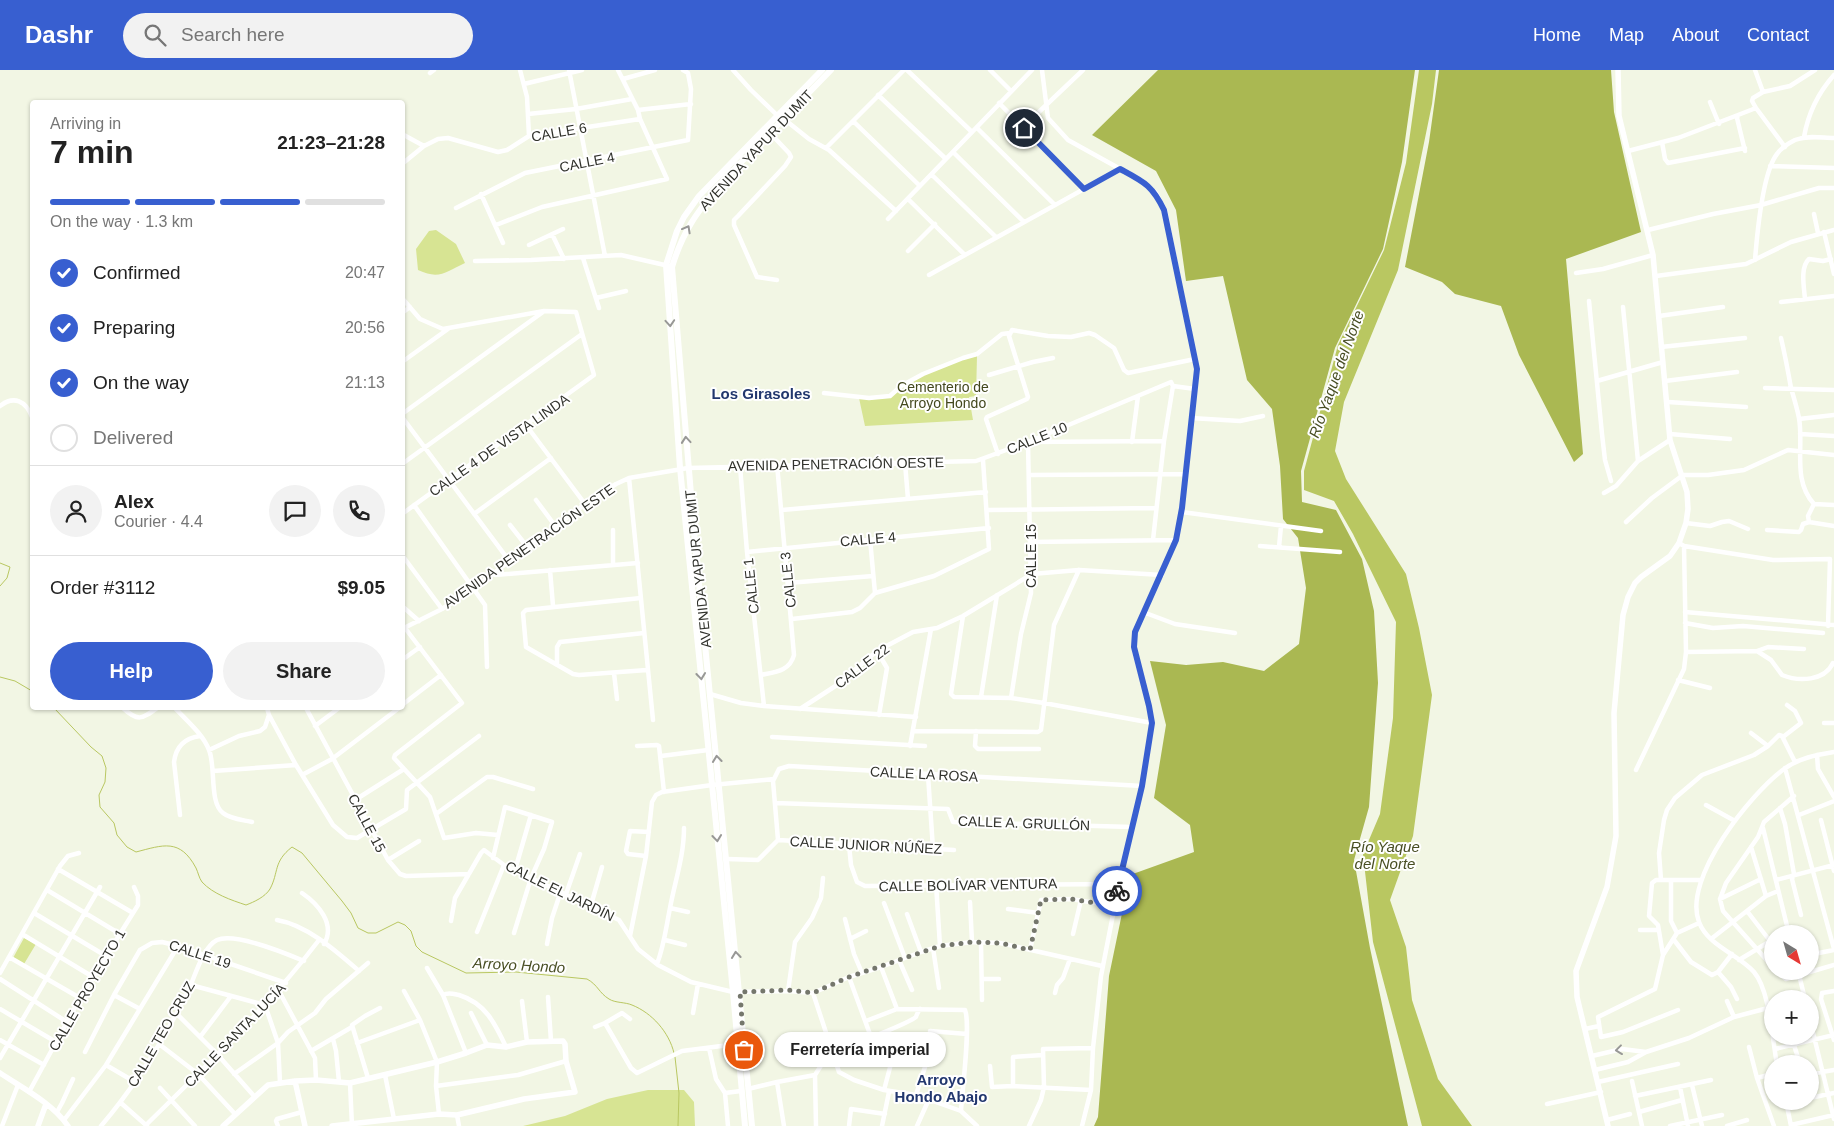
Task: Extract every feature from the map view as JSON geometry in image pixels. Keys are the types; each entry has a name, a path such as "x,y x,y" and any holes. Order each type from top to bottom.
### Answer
{"main road":[{"name":"AVENIDA YAPUR DUMIT","path":"752,1126 737,1044 736,992 727,859 669,266 688,226 705,202 719,185 770,134 781,117 822,70"},
{"name":"AVENIDA YAPUR DUMIT","path":"745,1126 745,1090 736,992 708,750 680,468 669,266 677,231 684,217 700,196 831,70"},
{"path":"1608,1123 1577,997 1576,971 1607,887 1616,836 1614,713 1623,615 1628,597 1635,583 1682,545 1688,509 1687,492 1683,476 1670,437 1656,276 1648,230 1620,116 1618,70"},
{"path":"223,1126 268,1085 316,1080 350,1083 438,1062 487,1045 506,1047 526,1042 563,1042 566,1061 575,1088 575,1092 524,1099 458,1115 439,1114 332,1126"},
{"path":"0,1074 46,1104 68,1126"},
{"path":"295,1081 305,1126"},
{"path":"38,1126 46,1104"}],"street":[{"path":"520,70 528,114 528,136"},
{"path":"524,84 582,70"},
{"path":"496,225 542,207 667,179 640,119 638,110 618,70"},
{"path":"623,79 655,70"},
{"path":"638,110 691,104 691,84 688,72 683,70"},
{"path":"733,70 751,90 781,117 809,139 826,148 896,211"},
{"path":"826,148 878,95 906,70 972,132"},
{"path":"990,70 1011,91"},
{"path":"888,219 1032,70"},
{"path":"1042,70 1048,118 1068,140 1142,181 1156,193 1164,210 1197,369 1182,512 1176,540 1135,632 1134,647 1152,723 1142,786 1102,966 1093,1048 1091,1090 1082,1126"},
{"path":"1024,128 1046,104 1083,70"},
{"path":"1756,70 1763,92"},
{"path":"1785,147 1756,108 1752,101 1753,98 1763,92 1790,86 1815,70"},
{"path":"569,72 605,256"},
{"path":"1804,137 1809,115 1826,84 1834,75"},
{"path":"878,95 946,160"},
{"path":"528,114 632,98"},
{"path":"1710,102 1719,124"},
{"path":"999,103 1084,189"},
{"name":"CALLE 4","path":"456,208 525,174 688,140 691,104"},
{"path":"1628,151 1719,124 1756,108"},
{"path":"1662,142 1665,159 1668,163 1745,150 1737,118 1738,115"},
{"name":"CALLE 6","path":"405,162 424,146 438,139 448,138 498,152 507,150 528,136 640,119"},
{"path":"853,121 920,186"},
{"path":"977,128 1055,205"},
{"path":"770,134 791,157 785,166 734,220 734,225 757,277 777,280"},
{"path":"405,136 424,146"},
{"path":"1755,260 1762,205 1770,166 1777,153 1804,137 1834,138"},
{"path":"953,152 1024,222"},
{"path":"1770,166 1834,168"},
{"path":"929,275 1120,169"},
{"path":"932,175 996,238"},
{"path":"1648,230 1713,214 1762,205 1819,188 1834,188"},
{"path":"482,194 503,243"},
{"path":"908,199 965,255"},
{"path":"1814,214 1818,233"},
{"path":"908,251 935,224"},
{"path":"529,245 563,229"},
{"path":"1656,276 1746,264 1791,242 1834,230"},
{"path":"1824,232 1834,274"},
{"path":"552,234 564,259"},
{"path":"475,261 564,259 621,255 669,266"},
{"path":"1576,273 1603,269 1653,255"},
{"path":"583,258 599,308"},
{"path":"1805,299 1804,276 1806,262 1810,259 1832,263"},
{"path":"596,298 626,292"},
{"path":"1781,302 1834,296"},
{"path":"405,301 420,320 443,329 544,311 576,312 582,334 405,462"},
{"path":"1589,301 1605,460 1611,481"},
{"path":"405,311 410,307"},
{"path":"1623,307 1638,461"},
{"path":"1659,316 1723,307"},
{"path":"405,414 544,311"},
{"path":"405,360 451,328"},
{"path":"824,393 869,398 890,396 901,386 923,374 977,354 1002,334 1015,329 1048,336 1071,337 1089,333 1095,335 1114,348 1124,370 1128,373 1195,359"},
{"path":"998,454 986,419 1027,399 1028,395 1009,336 1010,332"},
{"name":"CALLE 4 DE VISTA LINDA","path":"405,512 594,375 582,334"},
{"path":"1661,347 1745,338"},
{"path":"1781,338 1799,419 1800,472 1806,495 1814,504 1834,505"},
{"path":"989,375 1053,358"},
{"path":"1597,381 1663,362"},
{"path":"1665,381 1737,372"},
{"name":"CALLE 10","path":"983,460 1168,383 1173,384"},
{"path":"1152,540 1173,384 1195,389"},
{"path":"1765,388 1834,390"},
{"path":"1132,442 1138,396"},
{"path":"0,406 8,400 14,400 25,405 30,414"},
{"path":"1668,402 1746,407"},
{"path":"1799,419 1834,415"},
{"path":"1192,418 1240,421 1263,416"},
{"path":"405,420 510,562"},
{"path":"526,425 585,504"},
{"path":"1800,434 1834,436"},
{"path":"1604,493 1616,486 1638,461 1670,437 1730,439"},
{"path":"1028,442 1164,442"},
{"name":"CALLE 15","path":"1011,698 1021,634 1032,593 1028,442"},
{"path":"1626,522 1652,498 1683,476 1737,471 1788,450 1834,455"},
{"path":"474,514 551,458"},
{"path":"792,619 852,612 860,608 875,593 934,576 989,549 983,460"},
{"name":"AVENIDA PENETRACIÓN OESTE","path":"688,468 778,464 968,462 983,460"},
{"path":"905,463 908,499"},
{"name":"CALLE 3","path":"761,674 782,670 793,661 794,655 778,464"},
{"name":"CALLE 1","path":"740,466 747,552 764,706"},
{"name":"AVENIDA PENETRACIÓN ESTE","path":"405,628 442,609 494,575 585,504 616,484 629,478 688,468"},
{"path":"1030,475 1186,474"},
{"path":"629,478 653,720"},
{"path":"782,510 986,492"},
{"path":"536,500 556,527"},
{"path":"1808,522 1808,516 1814,504"},
{"path":"414,505 486,607 487,667"},
{"path":"987,510 1156,508"},
{"path":"1182,512 1321,531"},
{"path":"1686,523 1710,526 1729,522 1748,529"},
{"path":"1768,530 1799,532 1802,530 1803,524 1808,522 1834,526"},
{"path":"510,525 528,548"},
{"path":"1279,547 1281,526"},
{"name":"CALLE 4","path":"747,552 989,528"},
{"path":"613,530 613,565"},
{"path":"870,539 875,593"},
{"path":"1031,542 1176,540"},
{"path":"1636,770 1684,669 1686,652 1682,545 1773,560 1829,558 1831,562 1828,626"},
{"path":"1260,546 1340,552"},
{"path":"405,559 442,609"},
{"path":"494,575 638,563"},
{"path":"550,570 553,606"},
{"path":"1032,574 1079,570 1162,575"},
{"path":"913,731 1038,732 1041,730 1054,626 1079,570"},
{"name":"CALLE 22","path":"800,709 837,686 877,651 913,632 937,628 963,616 1032,574"},
{"path":"788,583 873,576"},
{"path":"981,697 997,596"},
{"path":"641,598 553,606 524,611 526,648 575,675 647,670"},
{"path":"405,609 419,621"},
{"path":"1143,612 1175,624 1235,633"},
{"path":"1684,612 1828,626 1834,625"},
{"path":"963,616 952,696 1011,698 1152,723"},
{"path":"1685,623 1713,628 1743,626 1824,633"},
{"path":"910,746 931,629"},
{"path":"405,630 462,703 394,756 429,796 444,838 476,833 498,835"},
{"path":"557,665 558,644 560,642 644,633"},
{"path":"405,658 420,647"},
{"path":"1686,652 1757,651 1768,647 1804,650"},
{"path":"877,651 887,668 879,715"},
{"path":"1757,651 1771,660 1782,675 1798,679 1822,675 1830,669 1833,663"},
{"path":"614,673 616,699"},
{"path":"405,703 441,675"},
{"path":"1678,680 1710,688"},
{"path":"710,694 741,703 764,706 916,717"},
{"path":"1661,880 1659,853 1667,810 1676,798 1702,774 1754,755 1768,746 1778,736 1781,735 1783,737 1801,723 1795,711 1787,705"},
{"path":"125,710 132,716 139,718 145,717 154,710"},
{"path":"178,710 200,736 209,750 216,800 221,812 225,815 252,822"},
{"path":"268,710 296,765 333,825 342,834 352,839 357,838 406,809 407,790 479,736"},
{"name":"CALLE 15","path":"307,710 370,830 388,860 400,874 406,876 469,874"},
{"path":"316,726 336,710"},
{"path":"302,775 332,759 396,710"},
{"path":"209,750 239,736 260,731 269,716"},
{"path":"1824,723 1834,723"},
{"path":"976,731 975,746 978,749 1039,749"},
{"path":"1751,733 1768,746"},
{"path":"180,815 174,762 176,749 184,741 200,736"},
{"path":"772,737 925,746"},
{"path":"1783,737 1796,762"},
{"path":"637,746 657,745 659,748 664,792"},
{"path":"660,756 708,750"},
{"path":"1764,993 1758,978 1740,960 1711,939 1699,923 1696,903 1701,880 1713,856 1735,821 1767,783 1785,768 1796,762 1834,752"},
{"path":"1817,755 1818,769 1834,797"},
{"path":"213,771 296,765"},
{"name":"CALLE LA ROSA","path":"774,779 779,769 789,766 1142,786"},
{"path":"1785,768 1834,949 1819,953"},
{"path":"355,800 404,769"},
{"path":"928,775 934,849"},
{"path":"436,814 487,777 493,776 533,790"},
{"path":"630,936 646,856 654,798 659,793 712,784 774,779 778,840"},
{"path":"1764,957 1723,911 1720,899 1726,883 1758,837 1762,826 1794,796"},
{"path":"1799,815 1834,801"},
{"name":"CALLE A. GRULLÓN","path":"775,803 948,809 953,822 1132,827"},
{"path":"1706,805 1735,821"},
{"path":"492,858 506,807 552,822 544,850 531,878 514,933"},
{"path":"1780,808 1785,824 1794,874 1792,878 1801,916"},
{"path":"515,870 531,815"},
{"path":"1821,820 1834,871"},
{"path":"1762,826 1785,925"},
{"path":"657,964 665,940 670,908 684,847 684,828"},
{"path":"646,856 628,854 626,851 630,831 649,832"},
{"name":"CALLE JUNIOR NÚÑEZ","path":"727,859 758,860 778,840 954,850"},
{"path":"388,860 419,841"},
{"name":"CALLE BOLÍVAR VENTURA","path":"849,845 851,865 860,885 1119,884"},
{"path":"1751,847 1766,896"},
{"name":"CALLE EL JARDÍN","path":"469,874 484,850 492,858 515,870 619,920 638,949 657,964 691,982 736,992 788,990 813,993"},
{"path":"0,973 58,869 68,856 79,853"},
{"path":"548,944 552,918 580,854"},
{"path":"477,932 504,864"},
{"path":"1776,880 1833,865"},
{"path":"591,905 602,867"},
{"path":"58,869 133,914"},
{"path":"451,921 455,898 469,874"},
{"path":"788,990 794,942 812,918 821,898 823,878"},
{"path":"1720,899 1761,879"},
{"path":"1663,955 1657,923 1649,916 1652,883 1655,880 1701,880"},
{"path":"1671,880 1671,922 1677,933"},
{"path":"936,884 940,946"},
{"path":"0,1058 100,887"},
{"name":"CALLE PROYECTO 1","path":"29,1092 80,998 138,905 138,896 134,887"},
{"path":"47,890 120,934"},
{"path":"1711,939 1766,896 1778,890"},
{"path":"302,893 312,900 320,910 329,927 328,937 324,944"},
{"path":"1030,950 1041,900 1081,900 1114,906"},
{"path":"1072,934 1081,900"},
{"path":"970,902 972,942"},
{"path":"884,903 905,958"},
{"path":"670,908 688,912"},
{"path":"1008,909 1038,913"},
{"path":"1747,911 1764,932"},
{"path":"34,913 106,956"},
{"path":"907,914 921,952"},
{"path":"845,919 854,954 862,973"},
{"path":"277,920 296,926 319,940 359,971"},
{"path":"1678,1010 1623,1032 1602,1038 1599,1016 1655,989 1663,955 1677,933 1699,923"},
{"path":"1640,930 1658,930"},
{"path":"850,939 866,932"},
{"path":"22,934 93,978"},
{"path":"204,954 214,942 230,938 277,950 304,961"},
{"name":"CALLE SANTA LUCÍA","path":"147,1126 279,991 319,940"},
{"path":"665,940 684,945"},
{"path":"1674,940 1691,962 1712,975 1718,972 1732,954"},
{"name":"CALLE 19","path":"85,1052 114,995 140,950 152,943 162,942 178,946 286,983"},
{"path":"977,1126 961,1111 916,1095 886,1091 854,1080 839,1072 813,993 849,977 933,948 972,942 1000,943 1102,966"},
{"path":"981,943 982,1000"},
{"path":"1740,960 1764,944"},
{"path":"64,1120 106,1065 178,946"},
{"path":"933,948 939,988"},
{"name":"CALLE TEO CRUZ","path":"101,1126 121,1103 159,1044 191,985 204,954"},
{"path":"9,957 80,998"},
{"path":"1055,994 1057,985 1063,978 1070,959"},
{"path":"899,960 912,990"},
{"path":"234,1074 278,1043 288,1032 298,1026 368,963"},
{"path":"1819,968 1834,965"},
{"path":"881,967 897,1009"},
{"path":"427,968 443,995 466,1053"},
{"path":"1718,972 1731,987 1737,999"},
{"path":"849,977 871,1037"},
{"path":"0,979 67,1022"},
{"path":"982,979 999,979"},
{"path":"693,1013 698,984"},
{"path":"191,985 265,1005 278,1043 280,1083"},
{"path":"279,991 315,1058 316,1080"},
{"path":"404,991 420,1020 438,1062 436,1086 439,1114"},
{"path":"1819,1039 1834,1037 1821,999 1822,993 1834,991"},
{"path":"443,995 448,993 472,999 482,1006 498,1030 506,1047"},
{"path":"114,995 140,1009"},
{"path":"200,1037 231,996"},
{"path":"548,997 551,1041"},
{"path":"522,1001 526,1042"},
{"path":"1727,1001 1734,1017"},
{"path":"311,1051 380,1008"},
{"path":"0,1009 56,1042"},
{"path":"866,1022 897,1009 964,1010 967,1018 967,1034 961,1111"},
{"path":"827,1038 871,1037 908,1021 916,1016 920,1009"},
{"path":"1595,1070 1628,1062 1646,1052 1689,1038 1734,1017 1764,1009"},
{"path":"471,1013 487,1045"},
{"path":"595,1027 622,1013 630,1019"},
{"path":"176,1014 217,1054 254,1096"},
{"path":"357,1043 420,1020"},
{"path":"605,1023 634,1072 639,1072 680,1052 737,1044"},
{"path":"352,1026 368,1078"},
{"path":"1585,1029 1599,1026"},
{"path":"930,1031 967,1034"},
{"path":"333,1039 339,1082"},
{"path":"0,1040 44,1065"},
{"path":"916,1095 933,1042"},
{"path":"159,1044 198,1074 234,1114"},
{"path":"1774,1045 1776,1055"},
{"path":"1775,1049 1794,1045 1797,1055"},
{"path":"1788,1110 1791,1126 1834,1116 1816,1045"},
{"path":"1749,1047 1757,1078 1774,1126"},
{"path":"709,1048 716,1079 725,1093 728,1126"},
{"path":"1029,1126 1041,1100 1044,1087 1043,1049 1093,1048"},
{"path":"1592,1056 1622,1049 1646,1052"},
{"path":"816,1126 815,1076 822,1064 833,1058 857,1054 892,1060 882,1126"},
{"path":"1013,1086 1013,1057 1043,1056"},
{"path":"436,1086 518,1075 566,1061"},
{"path":"1598,1082 1678,1064"},
{"path":"106,1065 135,1082"},
{"path":"990,1066 992,1087 1013,1086 1091,1090"},
{"path":"1819,1072 1834,1070"},
{"path":"385,1075 394,1119"},
{"path":"725,1093 815,1076"},
{"path":"1757,1078 1764,1076"},
{"path":"56,1112 72,1079"},
{"path":"1635,1096 1711,1080"},
{"path":"1632,1081 1642,1126"},
{"path":"777,1082 784,1126"},
{"path":"350,1083 352,1125"},
{"path":"1692,1084 1702,1126"},
{"path":"2,1126 18,1085"},
{"path":"1680,1087 1688,1124"},
{"path":"160,1088 196,1126"},
{"path":"1547,1104 1601,1092"},
{"path":"1819,1096 1834,1093"},
{"path":"916,1126 929,1099"},
{"path":"1639,1112 1682,1100"},
{"path":"121,1103 147,1126"},
{"path":"849,1126 850,1109 885,1114"},
{"path":"278,1126 277,1119 302,1112"},
{"path":"1608,1123 1630,1114"},
{"path":"458,1115 459,1126"},
{"path":"1670,1126 1688,1124 1722,1115"},
{"path":"1727,1126 1747,1120"}],"green space":[{"path":"436,230 456,244 465,263 437,275 418,270 416,249 429,231"},
{"name":"Cementerio de Arroyo Hondo","path":"977,356 976,396 969,397 973,420 865,426 859,398 889,398 921,376 962,359"},
{"path":"24,938 36,944 24,964 13,958"},
{"path":"648,1090 684,1090 694,1102 695,1126 523,1126 565,1116 607,1099"}],"shaded area":[{"path":"1158,70 1415,70 1402,162 1383,249 1335,348 1301,471 1302,502 1336,510 1362,559 1374,611 1378,683 1369,807 1354,860 1370,948 1408,1126 1094,1126 1098,1117 1109,976 1130,875 1194,852 1190,825 1154,798 1166,725 1150,661 1186,665 1223,662 1264,671 1299,644 1306,588 1298,538 1283,519 1280,466 1272,409 1247,380 1223,276 1186,281 1176,210 1156,171 1092,135"},
{"path":"1439,70 1611,70 1614,112 1641,232 1566,259 1583,454 1574,462 1519,355 1501,306 1455,294 1442,282 1405,267 1429,142"}],"water":[{"name":"Río Yaque del Norte","path":"1419,70 1436,70 1432,104 1398,270 1344,402 1335,451 1346,479 1406,574 1419,628 1432,695 1413,836 1390,900 1406,947 1412,1000 1438,1079 1472,1126 1422,1126 1373,942 1363,854 1380,814 1393,718 1396,622 1353,534 1334,501 1304,490 1304,471 1338,345 1384,250 1406,163"}],"waterway":[{"name":"Arroyo Hondo","path":"0,563 10,567 7,578 0,586"},
{"name":"Arroyo Hondo","path":"0,677 15,681 30,690"},
{"name":"Arroyo Hondo","path":"56,710 102,756 106,768 105,782 99,795 100,807 114,823 117,835 127,847 136,852 163,846 177,848 190,858 206,886 223,896 246,905 268,892 273,883 279,862 292,847 302,853 342,901 351,913 358,928 368,933 376,933 398,922 405,925 411,931 416,946 422,952 466,973 516,972 587,979 609,999 639,1008 653,1018 664,1031 674,1053"},
{"name":"Arroyo Hondo","path":"675,1057 679,1093 678,1126"}],"way so far":[{"path":"744,1050 740,992 788,990 813,993 849,977 940,946 972,942 1000,943 1030,950 1041,900 1071,899 1114,906 1117,891"}],"place":[{"name":"Ferretería imperial","path":"744,1050"}],"district":[{"name":"Los Girasoles","path":"761,393"},
{"name":"Arroyo Hondo Abajo","path":"941,1088"}],"route":[{"path":"1024,128 1084,189 1120,169 1142,181 1156,193 1164,210 1173,247 1197,369 1182,508 1176,540 1135,632 1135,654 1145,688 1152,723 1142,786 1117,891"}]}
